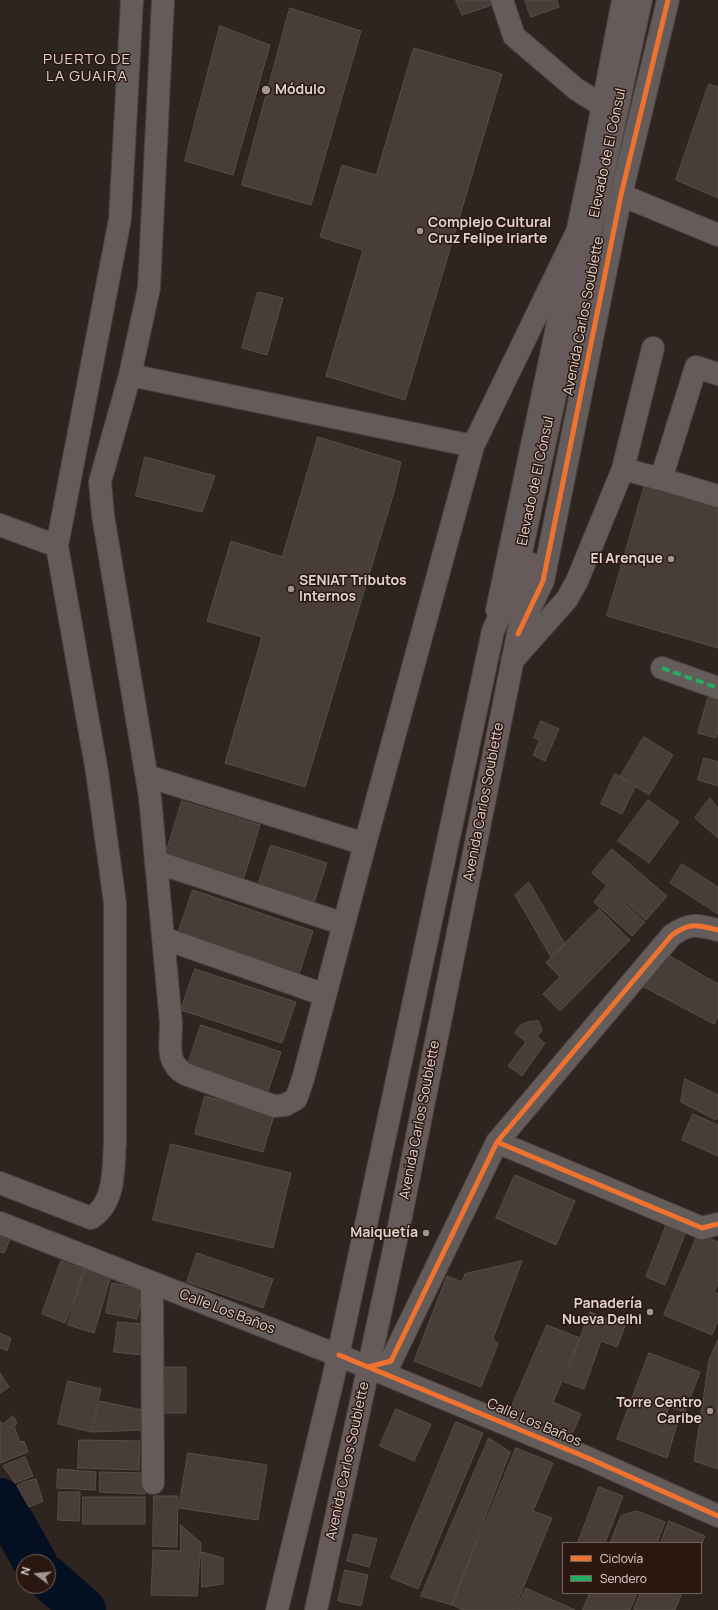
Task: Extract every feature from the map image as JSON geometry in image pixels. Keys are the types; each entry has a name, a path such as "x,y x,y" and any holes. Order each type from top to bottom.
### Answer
{"main road":[{"name":"Elevado de El Cónsul","path":"492,631 515,580 641,0"},
{"name":"Elevado de El Cónsul","path":"518,634 654,0"},
{"name":"Avenida Carlos Soublette","path":"277,1610 339,1355 492,631"},
{"name":"Avenida Carlos Soublette","path":"316,1610 399,1226 518,634"}],"street":[{"path":"0,1183 91,1218 100,1213 107,1200 113,1183 115,1143 115,903 97,772 57,546 120,219 132,0"},
{"path":"163,0 149,288 130,375 100,482 103,515 147,776 171,1023 171,1059 175,1068 185,1074 274,1106 285,1105 296,1099 473,446 577,232"},
{"path":"502,0 514,36 571,84 603,106"},
{"name":"Avenida Carlos Soublette","path":"492,631 577,232 623,0"},
{"name":"Avenida Carlos Soublette","path":"518,634 543,581 621,195 668,0"},
{"path":"621,195 718,235"},
{"path":"512,662 567,599 577,581 623,468 653,348"},
{"path":"661,480 696,367 718,374"},
{"path":"130,375 473,446"},
{"path":"623,468 718,496"},
{"path":"0,524 57,546"},
{"path":"662,668 718,688"},
{"path":"147,776 365,844"},
{"path":"156,862 344,924"},
{"path":"368,1367 391,1361 497,1142 672,935 685,926 697,925 718,930"},
{"path":"163,938 325,995"},
{"path":"497,1142 702,1228 718,1224"},
{"name":"Calle Los Baños","path":"0,1223 339,1355 588,1458 718,1516"},
{"path":"152,1283 153,1483"}],"building":[{"path":"456,0 490,0 492,5 462,15"},
{"path":"525,0 557,0 559,7 531,17"},
{"path":"290,8 361,31 311,205 242,185"},
{"path":"220,26 270,45 233,175 185,161"},
{"path":"414,48 502,74 405,400 326,376 363,250 320,237 342,165 376,175"},
{"path":"709,84 718,87 718,198 676,180"},
{"path":"258,292 283,298 267,355 242,348"},
{"name":"SENIAT Tributos Internos","path":"318,437 401,462 394,492 305,787 225,763 262,637 207,621 231,541 282,557"},
{"path":"145,457 215,476 202,512 136,496"},
{"name":"El Arenque","path":"646,481 718,501 718,648 607,616"},
{"path":"709,695 718,697 718,732 716,738 698,733"},
{"path":"541,721 559,729 545,761 533,755 540,740 534,738"},
{"path":"644,737 673,755 649,795 620,777"},
{"path":"704,758 718,762 718,786 698,780"},
{"path":"615,774 636,785 622,814 601,804"},
{"path":"710,798 718,808 718,838 695,818"},
{"path":"648,800 679,822 649,863 618,841"},
{"path":"182,801 260,825 242,884 164,860"},
{"path":"271,845 327,863 314,903 258,885"},
{"path":"612,849 667,896 646,920 592,873"},
{"path":"682,864 718,887 718,914 670,883"},
{"path":"529,882 565,944 551,957 515,895"},
{"path":"606,887 645,922 632,936 594,902"},
{"path":"193,890 313,931 299,974 178,933"},
{"path":"599,909 630,940 560,1011 543,994 560,977 546,963"},
{"path":"668,955 718,984 718,1017 714,1024 642,986"},
{"path":"195,969 296,1002 282,1043 181,1010"},
{"path":"538,1021 542,1030 537,1037 545,1043 522,1076 508,1066 526,1042 515,1033 520,1026 527,1022"},
{"path":"201,1025 281,1052 267,1094 187,1067"},
{"path":"685,1079 718,1095 718,1115 716,1120 681,1102"},
{"path":"205,1096 274,1115 263,1152 195,1134"},
{"path":"693,1114 718,1125 718,1156 682,1140"},
{"path":"171,1144 291,1173 273,1248 153,1220"},
{"path":"515,1175 575,1201 556,1245 496,1218"},
{"path":"668,1221 687,1229 665,1285 646,1277"},
{"path":"0,1227 13,1232 4,1253 0,1252"},
{"path":"698,1234 718,1242 718,1284 714,1292 718,1294 718,1321 712,1335 664,1315"},
{"path":"197,1253 273,1279 263,1308 187,1282"},
{"path":"61,1261 85,1270 65,1323 42,1314"},
{"path":"522,1261 493,1338 498,1344 481,1387 414,1361 447,1276 462,1282 465,1274"},
{"path":"84,1269 111,1276 94,1333 68,1325"},
{"path":"112,1283 143,1289 137,1319 106,1313"},
{"path":"590,1312 625,1326 617,1347 601,1341 584,1389 564,1382"},
{"path":"118,1322 144,1324 141,1355 114,1352"},
{"path":"547,1325 580,1338 553,1402 581,1414 570,1439 509,1413"},
{"path":"0,1333 11,1338 7,1351 0,1348"},
{"name":"Torre Centro Caribe","path":"718,1340 718,1469 694,1461 709,1360"},
{"path":"649,1353 700,1372 685,1412 669,1407 666,1416 678,1421 667,1458 617,1439"},
{"path":"158,1367 186,1367 186,1413 158,1413"},
{"path":"0,1373 9,1387 0,1393"},
{"path":"68,1381 101,1389 91,1432 58,1424"},
{"path":"100,1401 142,1410 143,1430 93,1432"},
{"path":"396,1409 431,1424 414,1461 380,1446"},
{"path":"13,1416 17,1423 14,1426 20,1442 24,1441 28,1452 0,1463 0,1421 3,1424"},
{"path":"456,1422 483,1433 418,1589 391,1578"},
{"path":"489,1438 510,1452 452,1605 421,1596"},
{"path":"79,1440 140,1441 139,1470 78,1468"},
{"path":"516,1448 553,1463 533,1511 552,1518 514,1610 464,1610 452,1605"},
{"path":"188,1453 267,1465 258,1520 179,1508"},
{"path":"25,1457 33,1476 15,1483 3,1466"},
{"path":"58,1469 96,1472 95,1490 57,1488"},
{"path":"100,1472 146,1473 145,1494 100,1492"},
{"path":"36,1479 43,1501 29,1507 17,1486 21,1483"},
{"path":"599,1487 623,1496 605,1542 578,1542"},
{"path":"59,1492 80,1492 79,1521 58,1520"},
{"path":"154,1496 178,1496 177,1547 153,1546"},
{"path":"83,1497 145,1497 145,1524 83,1524"},
{"path":"637,1511 665,1522 657,1542 610,1542 621,1516"},
{"path":"669,1521 705,1536 702,1543 661,1542"},
{"path":"181,1525 201,1543 197,1596 151,1595 153,1550 180,1551"},
{"path":"354,1534 377,1539 369,1567 347,1561"},
{"path":"202,1552 223,1558 223,1584 202,1587"},
{"path":"345,1570 368,1575 361,1606 338,1601"},
{"path":"526,1588 575,1610 516,1610"},
{"path":"590,1594 637,1594 630,1610 583,1610"},
{"path":"641,1594 682,1594 675,1610 634,1609"}],"waterway":[{"path":"0,1500 30,1554"},
{"path":"56,1585 84,1610"}],"marked path":[{"path":"662,668 718,688"}],"cycle path":[{"path":"518,634 543,581 621,195 668,0"},
{"path":"497,1142 672,935 689,926 699,926 718,930"},
{"path":"368,1367 391,1361 497,1142 702,1228 718,1224"},
{"path":"339,1355 588,1458 718,1516"}],"place":[{"name":"Módulo","path":"266,90"},
{"name":"Complejo Cultural Cruz Felipe Iriarte","path":"420,231"},
{"name":"El Arenque","path":"671,559"},
{"name":"SENIAT Tributos Internos","path":"291,589"},
{"name":"Maiquetía","path":"426,1233"},
{"name":"Panadería Nueva Delhi","path":"650,1312"},
{"name":"Torre Centro Caribe","path":"710,1411"}],"district":[{"name":"PUERTO DE LA GUAIRA","path":"87,68"}]}
